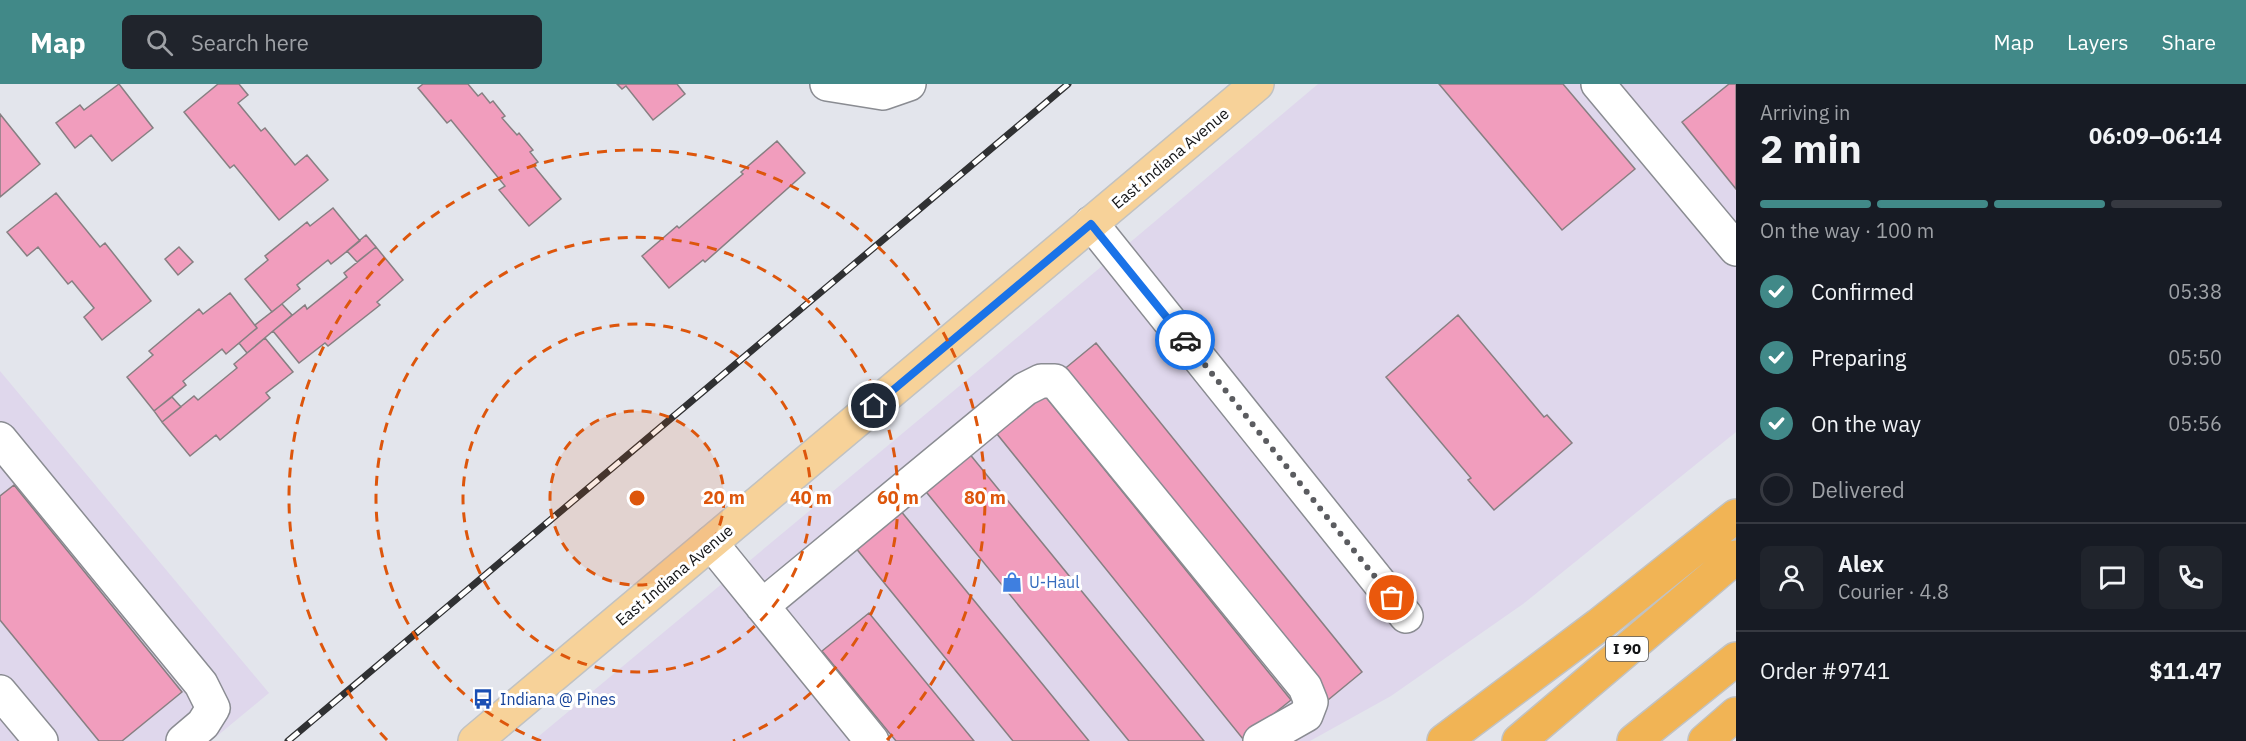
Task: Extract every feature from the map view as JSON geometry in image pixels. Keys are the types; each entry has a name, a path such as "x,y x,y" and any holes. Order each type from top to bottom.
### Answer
{"highway":[{"path":"1444,741 1599,625 1736,516"},
{"name":"I 90","path":"1519,741 1736,557"},
{"path":"1634,741 1736,659"},
{"path":"1706,741 1736,714"}],"main road":[{"name":"East Indiana Avenue","path":"475,741 1257,84"}],"street":[{"path":"827,84 883,93 909,84"},
{"path":"1598,84 1736,249"},
{"path":"1091,224 1406,616"},
{"path":"762,606 1025,389 1041,381 1055,381 1305,687 1311,702 1306,715 1260,741"},
{"path":"0,439 201,684 213,708 203,724 183,741"},
{"path":"711,543 872,741"},
{"path":"0,692 41,741"}],"shaded area":[{"path":"1318,84 1736,84 1736,432 1523,604 1391,696 1310,741 533,741 975,373"},
{"path":"0,371 269,693 211,741 0,741"}],"building":[{"path":"119,84 153,128 112,161 91,135 75,148 56,123 80,105 84,110"},
{"path":"218,84 239,84 248,95 238,103 261,131 265,128 295,165 307,155 328,180 279,220 234,165 230,168 184,112"},
{"path":"423,84 468,84 478,96 482,93 490,103 493,101 505,116 502,118 533,150 530,152 538,162 533,165 561,199 529,226 499,190 505,186 451,120 447,123 418,88"},
{"path":"617,84 677,84 685,94 653,120 626,86 622,89"},
{"path":"1439,84 1563,84 1635,169 1562,230"},
{"path":"1729,84 1736,84 1736,189 1682,122"},
{"path":"0,114 40,164 0,197"},
{"path":"777,141 805,173 705,262 703,260 669,288 642,256 743,174 741,172"},
{"path":"56,193 100,247 105,243 151,301 102,340 84,317 94,308 72,281 68,284 38,247 27,256 7,232"},
{"path":"333,208 360,241 331,264 328,260 297,285 300,289 272,312 245,279 268,260 265,256 307,222 310,226"},
{"path":"366,235 376,247 357,262 347,251"},
{"path":"179,247 193,262 178,275 165,259"},
{"path":"376,247 403,280 377,302 380,305 328,346 325,343 299,363 273,331 305,305 307,309 347,277 344,273"},
{"path":"230,293 257,328 226,354 222,349 183,381 186,385 154,411 127,377 153,355 149,351 199,309 203,314"},
{"path":"282,304 292,315 247,353 239,343 257,328 255,325"},
{"path":"1458,315 1544,417 1547,415 1572,443 1494,510 1468,480 1471,478 1386,377"},
{"path":"265,338 293,372 266,393 270,398 220,440 216,435 190,456 162,422 194,396 198,400 237,368 234,364"},
{"path":"1096,343 1362,672 1328,700 1062,371"},
{"path":"1041,391 1291,700 1243,739 993,429"},
{"path":"172,397 181,407 162,422 154,411"},
{"path":"968,452 1204,741 1129,741 923,488"},
{"path":"14,485 182,692 122,741 99,741 0,620 0,496"},
{"path":"900,510 1089,741 1013,741 855,547"},
{"path":"869,613 974,741 896,741 822,651"}],"railway":[{"path":"288,741 1068,84"}],"way so far":[{"path":"1185,340 1392,598"}],"place":[{"name":"U-Haul","path":"1012,582"},
{"name":"Indiana @ Pines","path":"483,699"}],"route":[{"path":"874,406 1091,224 1185,340"}]}
